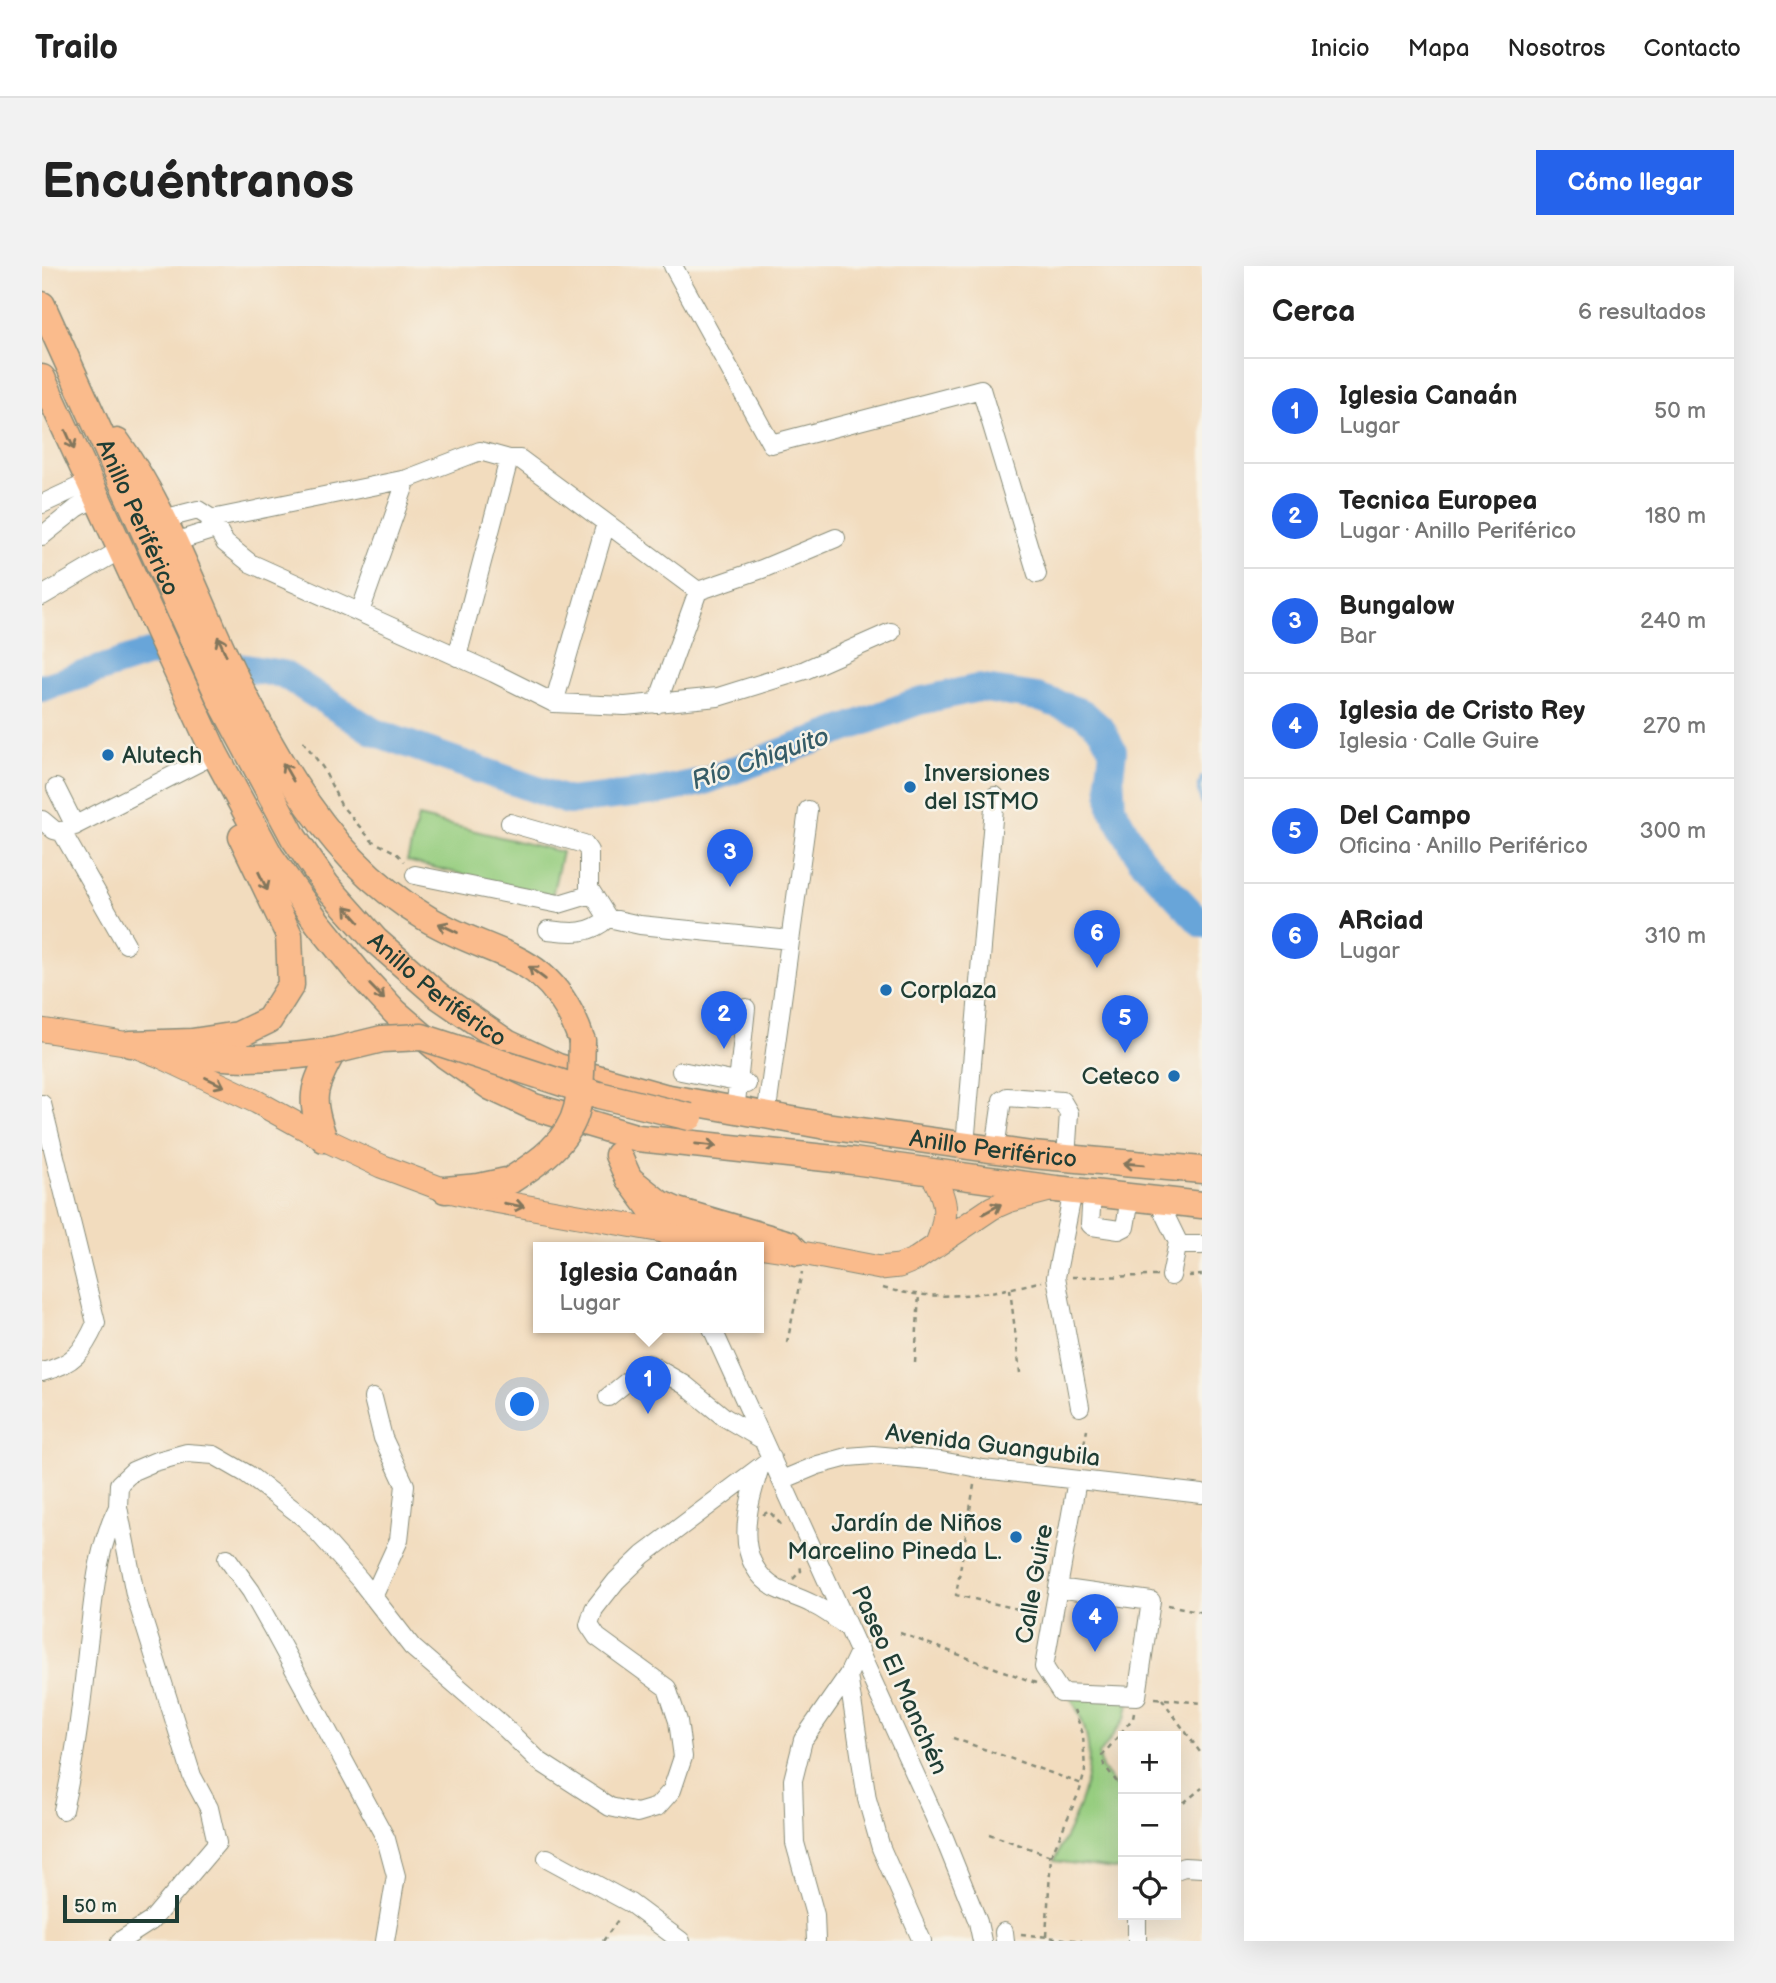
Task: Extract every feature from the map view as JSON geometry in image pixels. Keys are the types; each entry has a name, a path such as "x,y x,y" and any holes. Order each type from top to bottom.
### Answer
{"highway":[{"name":"Anillo Periférico","path":"42,305 81,393 187,599 295,838 327,886 375,940 440,997 507,1043 558,1066 664,1097 766,1117 995,1149 1202,1170"},
{"name":"Anillo Periférico","path":"42,378 219,763 270,856 356,971 396,1012 445,1055 491,1087 534,1107 638,1138 1202,1205"},
{"path":"81,393 130,459 168,531 187,599"},
{"path":"232,699 352,859 380,886 428,919 510,955 540,974 561,995 573,1014 582,1041 577,1109 561,1140 540,1163 511,1180 479,1187 445,1190"},
{"path":"130,1044 192,1042 238,1035 269,1020 291,985 289,935 231,815 219,763"},
{"path":"130,1044 219,1059 281,1058 332,1051 382,1039 422,1037 599,1095 690,1116 769,1125 826,1126"},
{"path":"324,1139 314,1112 315,1089 332,1051"},
{"path":"618,1155 629,1179 671,1240"},
{"path":"629,1179 668,1207 703,1220 789,1244 800,1260"}],"main road":[{"path":"42,1030 130,1044 257,1102 381,1167 445,1190 671,1240 698,1242"},
{"path":"930,1171 941,1188 946,1210 945,1222 936,1246"},
{"path":"764,1249 800,1260 880,1268 899,1266 936,1246 992,1208 1026,1195 1074,1191"}],"street":[{"path":"673,266 771,444 981,388 1037,574"},
{"path":"212,519 407,479 480,451 509,459 520,459 698,591"},
{"path":"457,657 509,459"},
{"path":"360,612 407,479"},
{"path":"42,504 93,489"},
{"path":"42,536 77,508 93,489"},
{"path":"168,531 198,510 212,519 225,543 250,563 554,703 657,704 718,697 805,670 891,632"},
{"path":"168,531 209,531 212,519"},
{"path":"554,703 606,523"},
{"path":"698,591 762,569 836,538"},
{"path":"42,596 120,550"},
{"path":"657,704 698,591"},
{"path":"42,820 54,830 69,829 219,763"},
{"path":"56,788 69,829 126,944"},
{"path":"965,1144 995,796"},
{"path":"766,1117 808,810"},
{"path":"510,823 584,844 589,851 589,888 608,918 640,925 790,940"},
{"path":"415,875 555,903 592,894"},
{"path":"548,930 575,934 585,932 599,927 608,918"},
{"path":"735,1112 742,1084 746,1008"},
{"path":"681,1071 742,1084"},
{"path":"995,1149 1002,1100 1007,1097 1062,1101 1069,1113 1066,1158"},
{"path":"42,1104 96,1323 75,1359 42,1372"},
{"path":"1074,1191 1056,1277 1080,1407"},
{"path":"1158,1201 1178,1242 1183,1245 1202,1245"},
{"path":"1171,1276 1178,1242"},
{"name":"Paseo El Manchén","path":"714,1333 763,1440 766,1463 782,1480 945,1840 978,1922 982,1941"},
{"path":"608,1397 649,1364 685,1385 724,1417 763,1440"},
{"path":"373,1398 383,1438 405,1485 399,1540 373,1597"},
{"path":"120,1941 151,1922 217,1843 209,1808 192,1776 135,1594 118,1507 119,1484 133,1471 153,1462 187,1453 214,1455 271,1490 307,1520 412,1647 499,1722 538,1761 610,1807 637,1813 657,1807 672,1790 683,1757 678,1721 667,1688 597,1637 589,1625 594,1609 616,1581 643,1555 766,1463"},
{"name":"Avenida Guangubila","path":"782,1480 818,1465 848,1457 873,1455 1202,1494"},
{"path":"766,1463 748,1504 745,1540 754,1568 774,1587 833,1615 851,1631"},
{"name":"Calle Guire","path":"1061,1693 1044,1667 1077,1480"},
{"path":"63,1810 74,1763 93,1586 106,1530 118,1507"},
{"path":"227,1558 251,1591 272,1628 348,1764 386,1839 396,1876 385,1941"},
{"path":"1058,1588 1152,1601 1136,1696 1061,1693"},
{"path":"816,1941 815,1915 795,1843 793,1780 803,1740 848,1675 860,1650"},
{"path":"848,1675 867,1799 881,1848 922,1941"},
{"path":"547,1858 630,1903 681,1941"},
{"path":"1181,1868 1202,1868"},
{"path":"1137,1920 1137,1941"}],"path":[{"path":"303,741 323,768 341,805 372,841 394,852 415,875"},
{"path":"787,1343 800,1260"},
{"path":"1056,1277 1202,1275"},
{"path":"1010,1289 1020,1373"},
{"path":"915,1363 919,1294"},
{"path":"1077,1480 1087,1430"},
{"path":"977,1468 956,1595 1053,1616"},
{"path":"745,1540 757,1518 769,1511 787,1531"},
{"path":"774,1587 791,1581 801,1571 799,1561"},
{"path":"1152,1601 1202,1612"},
{"path":"900,1633 1061,1693 1076,1712 1083,1734 1085,1770 1082,1784 1051,1856 1046,1936"},
{"path":"1122,1731 1133,1718 1136,1696 1202,1703"},
{"path":"1162,1699 1202,1755"},
{"path":"1118,1736 1102,1756 1104,1765 1118,1783"},
{"path":"953,1738 1082,1784"},
{"path":"1181,1805 1202,1788"},
{"path":"989,1834 1051,1856"},
{"path":"603,1941 630,1903"},
{"path":"1005,1937 1046,1936 1082,1941"}],"green space":[{"path":"418,817 562,852 552,896 407,861"},
{"path":"1070,1697 1130,1700 1126,1717 1099,1755 1102,1768 1118,1789 1118,1869 1054,1861 1081,1800 1086,1780 1089,1760 1081,1719"}],"waterway":[{"name":"Río Chiquito","path":"42,688 149,653 283,674 374,732 568,801 658,791 702,782 919,701 978,688 1037,697 1083,713 1102,730 1113,751 1110,775 1112,808 1140,858 1202,924"},
{"path":"1202,778 1199,790 1202,802"}],"place":[{"name":"Alutech","path":"108,755"},
{"name":"Inversiones del ISTMO","path":"910,787"},
{"name":"Bungalow","path":"730,887"},
{"name":"ARciad","path":"1097,968"},
{"name":"Corplaza","path":"886,990"},
{"name":"Tecnica Europea","path":"724,1049"},
{"name":"Del Campo","path":"1125,1053"},
{"name":"Ceteco","path":"1174,1076"},
{"name":"Iglesia Canaán","path":"648,1414"},
{"name":"Jardín de Niños Marcelino Pineda L.","path":"1016,1537"},
{"name":"Iglesia de Cristo Rey","path":"1095,1652"}]}
